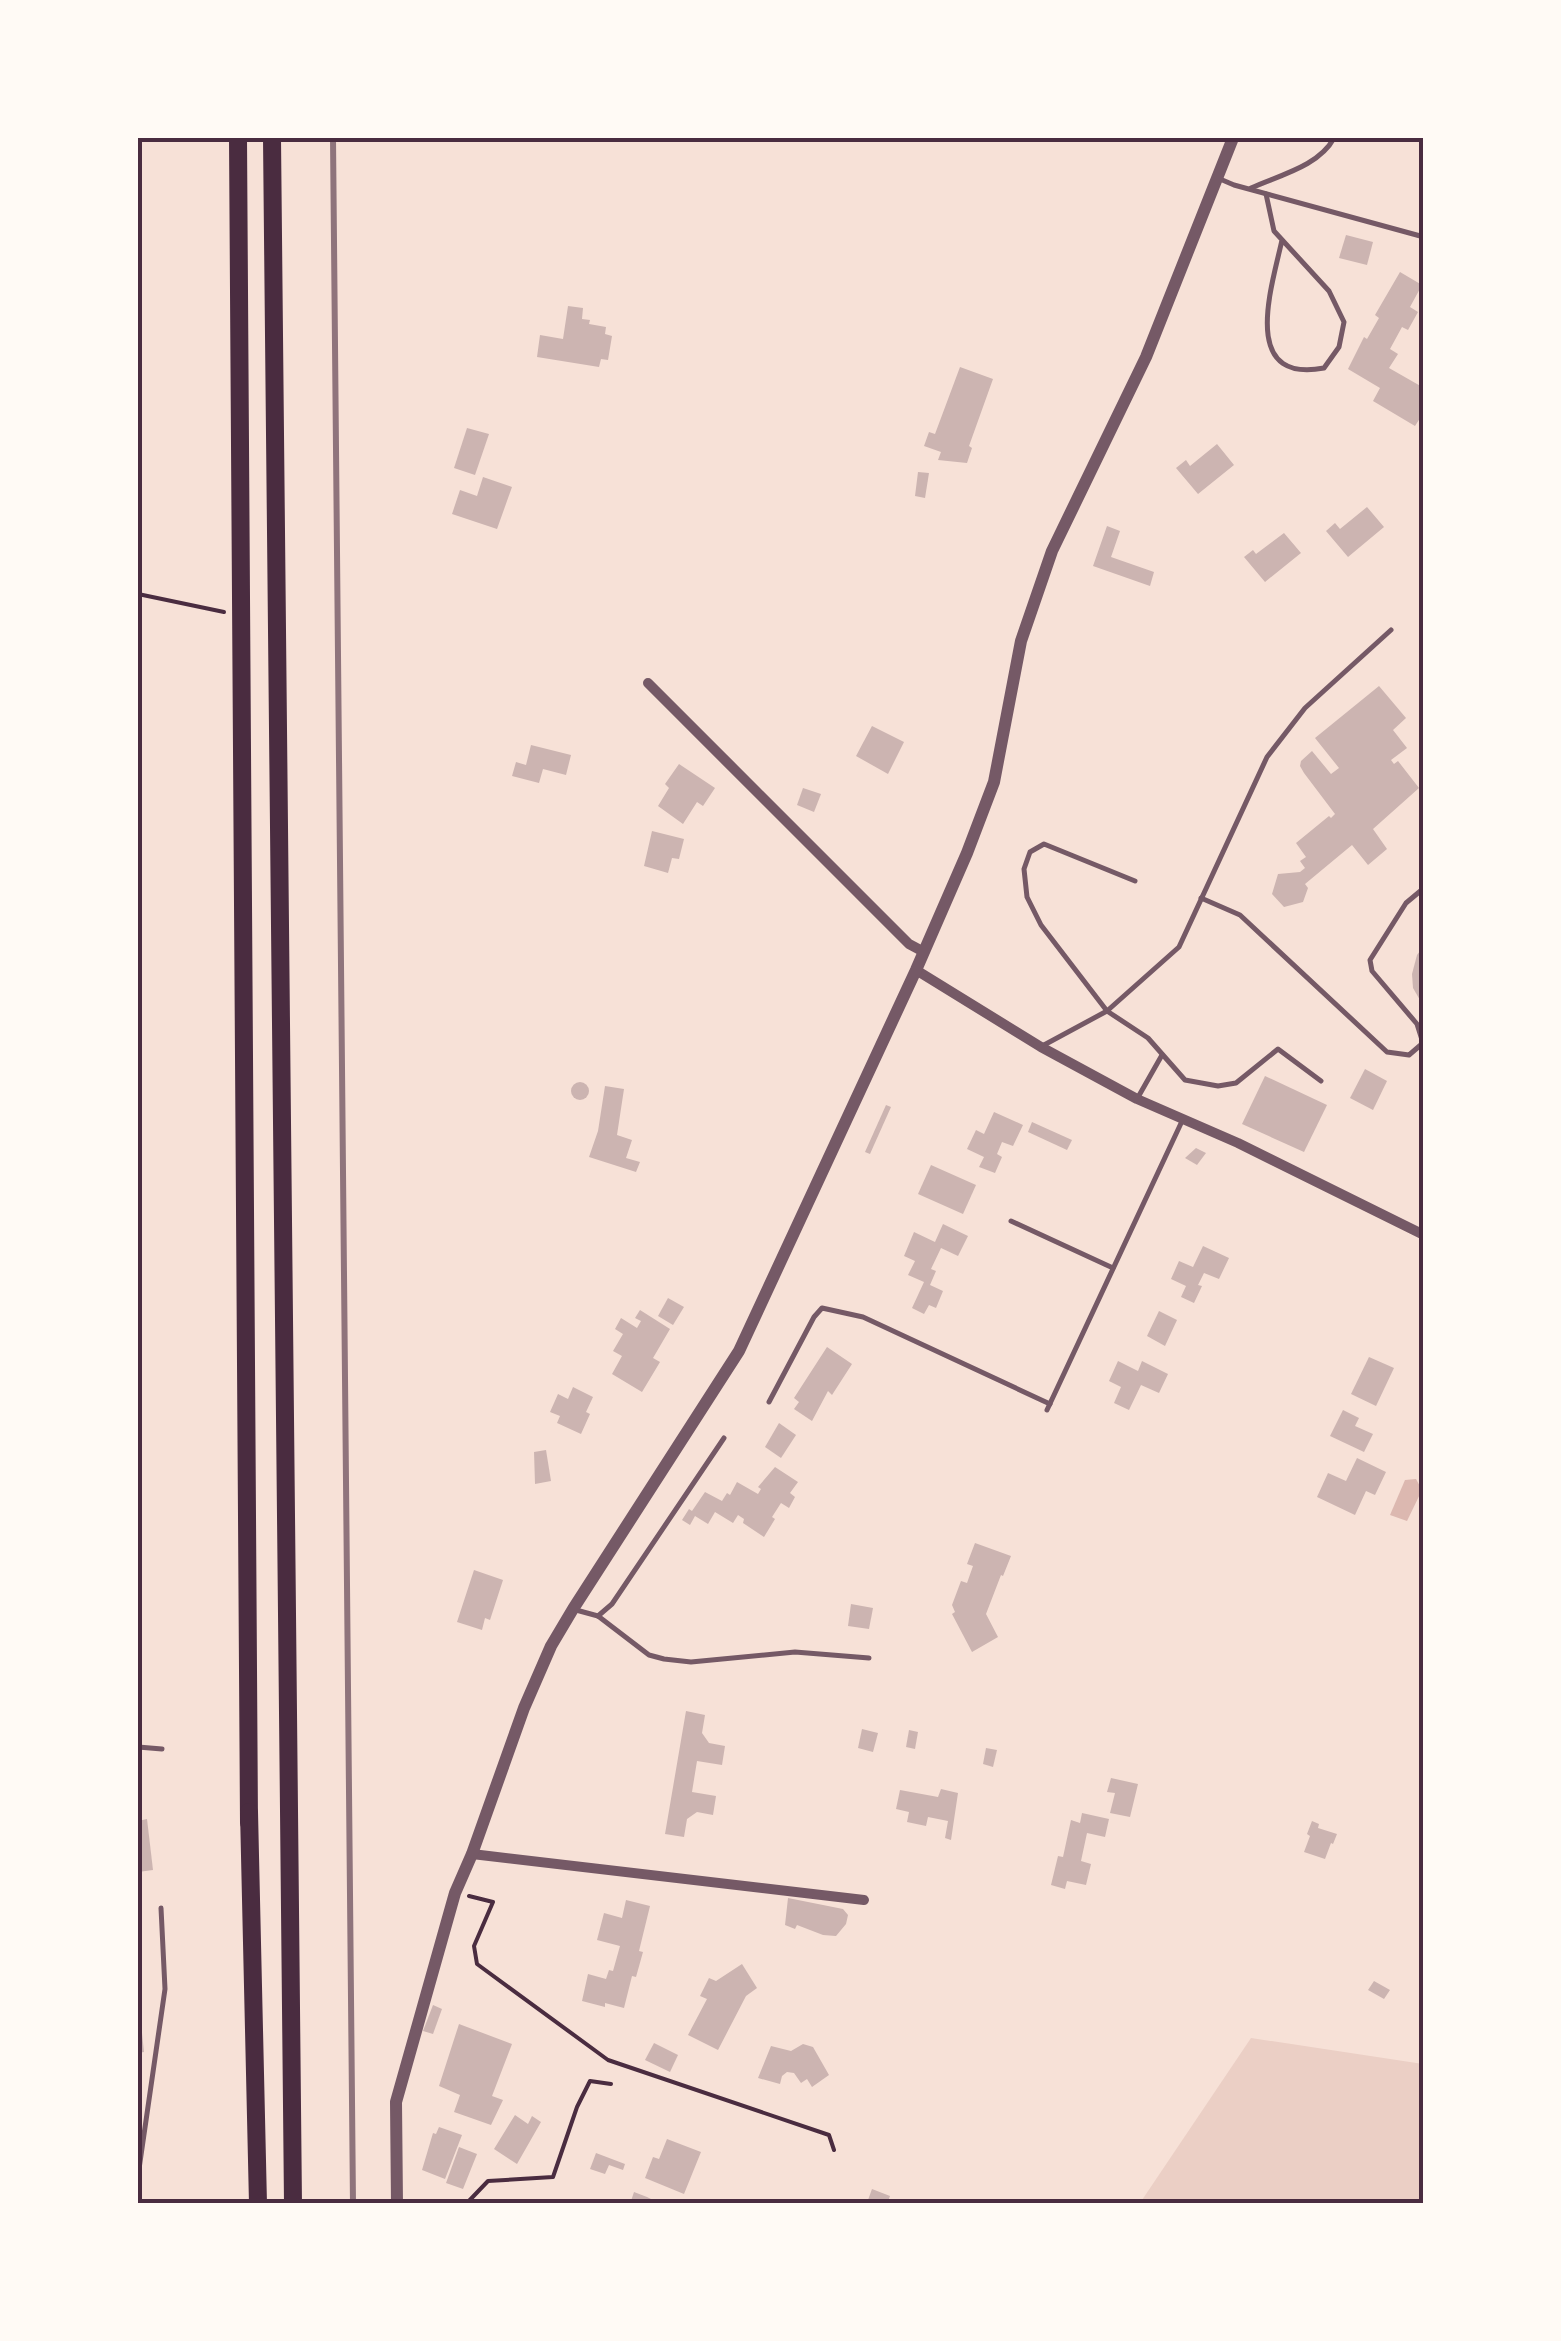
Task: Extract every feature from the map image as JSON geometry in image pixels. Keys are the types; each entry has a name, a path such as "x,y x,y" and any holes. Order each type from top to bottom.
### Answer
{"highway":[{"path":"238,138 250,1812 249,2204"},
{"path":"272,138 293,2204"},
{"path":"250,1812 258,2204"}],"street":[{"path":"397,2204 396,2102 455,1893 524,1708 551,1646 573,1609 740,1351 916,970 994,782 1021,641 1052,551 1146,358 1233,138"},
{"path":"648,683 909,944 924,952"},
{"path":"916,970 1137,1100 1238,1143 1424,1235"},
{"path":"472,1854 864,1900"}],"lane":[{"path":"1248,189 1316,159 1334,138"},
{"path":"1216,178 1424,237"},
{"path":"1266,194 1274,231 1330,291 1344,322 1339,347 1324,368 1304,372 1285,365 1268,345 1266,310 1282,240"},
{"path":"1041,1047 1107,1012 1179,946 1268,757 1305,708 1391,630"},
{"path":"1135,881 1044,844 1030,852 1024,869 1027,897 1042,924 1107,1012 1148,1038 1185,1080 1218,1086 1236,1083 1278,1048 1321,1081"},
{"path":"1201,898 1240,915 1387,1052 1409,1055 1422,1043 1417,1024 1372,971 1370,960 1406,904 1424,888"},
{"path":"1137,1100 1162,1054"},
{"path":"769,1402 822,1308 863,1317 1048,1407 1183,1119"},
{"path":"1011,1221 1113,1268"},
{"path":"598,1616 612,1604 724,1438"},
{"path":"573,1609 598,1616 650,1655 664,1660 691,1662 795,1652 869,1658"},
{"path":"138,1746 162,1749"},
{"path":"138,2176 165,1989 162,1908"}],"path":[{"path":"138,594 243,616"},
{"path":"455,1893 493,1902 474,1946 477,1964 608,2060 828,2135 834,2150"},
{"path":"466,2204 488,2181 553,2177 577,2106 590,2081 611,2084"}],"shaded area":[{"path":"1416,1479 1422,1490 1407,1521 1390,1515 1405,1480"},
{"path":"1251,2038 1423,2064 1423,2203 1140,2203"}],"building":[{"path":"1346,235 1373,242 1367,265 1339,258"},
{"path":"1400,272 1422,285 1410,307 1418,312 1408,330 1402,327 1390,349 1398,354 1389,368 1424,388 1424,412 1415,426 1373,401 1380,388 1348,369 1379,318 1375,315"},
{"path":"568,306 583,308 582,319 606,327 605,334 612,336 608,360 601,359 599,367 537,357 540,335 563,339"},
{"path":"960,367 993,379 969,446 972,448 967,463 938,460 941,452 924,446 929,432 935,434"},
{"path":"467,428 489,434 475,475 454,468"},
{"path":"1217,444 1234,465 1198,494 1176,468 1186,460 1190,466"},
{"path":"918,472 929,473 925,498 915,496"},
{"path":"483,477 512,487 497,529 452,514 460,490 477,496"},
{"path":"1367,507 1384,527 1348,557 1326,531 1335,523 1340,529"},
{"path":"1107,526 1120,531 1111,557 1154,572 1150,586 1093,566"},
{"path":"1284,533 1301,553 1265,582 1244,557 1253,550 1256,554"},
{"path":"1379,686 1406,718 1393,730 1407,748 1391,760 1394,764 1398,761 1419,788 1373,829 1387,849 1368,865 1352,845 1305,884 1308,888 1303,902 1284,907 1272,894 1278,874 1305,868 1300,861 1306,857 1296,843 1335,814 1304,773 1301,761 1312,751 1331,774 1339,768 1315,738"},
{"path":"872,726 904,742 888,774 856,756"},
{"path":"531,745 571,755 566,775 543,769 539,783 512,776 516,762 526,765"},
{"path":"679,764 715,788 703,806 697,802 683,824 658,806 669,788 665,784"},
{"path":"803,788 821,794 814,812 797,805"},
{"path":"652,831 684,839 679,859 672,858 668,873 644,866"},
{"path":"1424,946 1424,1007 1413,988 1412,974"},
{"path":"1365,1069 1387,1081 1373,1110 1350,1098"},
{"path":"1265,1076 1327,1105 1304,1152 1242,1124"},
{"path":"580,1082 589,1091 580,1100 571,1091"},
{"path":"605,1086 624,1089 617,1135 632,1140 626,1158 640,1162 636,1172 589,1157 598,1131"},
{"path":"886,1105 891,1107 870,1154 865,1152"},
{"path":"994,1112 1023,1125 1013,1146 1002,1142 997,1154 1002,1157 995,1173 979,1167 984,1157 967,1149 976,1130 984,1134"},
{"path":"1032,1122 1072,1140 1067,1150 1028,1132"},
{"path":"1196,1148 1206,1153 1197,1165 1185,1158"},
{"path":"931,1165 976,1185 963,1214 918,1194"},
{"path":"943,1224 968,1236 958,1256 941,1248 931,1269 936,1271 930,1285 943,1291 936,1308 929,1305 924,1314 912,1308 924,1282 908,1275 915,1261 904,1256 914,1232 935,1242"},
{"path":"1203,1246 1229,1258 1219,1279 1204,1273 1194,1303 1181,1297 1186,1286 1171,1279 1179,1261 1193,1267"},
{"path":"668,1298 684,1307 673,1325 658,1316"},
{"path":"640,1310 670,1329 653,1358 660,1362 642,1392 612,1374 622,1356 613,1351 623,1334 615,1329 621,1318 637,1328 641,1321 635,1318"},
{"path":"1159,1311 1177,1320 1165,1346 1147,1336"},
{"path":"827,1347 852,1364 832,1395 828,1391 812,1421 794,1409 799,1402 794,1398"},
{"path":"1369,1357 1394,1368 1376,1406 1351,1394"},
{"path":"1118,1361 1138,1371 1142,1361 1168,1374 1159,1393 1141,1385 1129,1410 1114,1403 1121,1387 1109,1381"},
{"path":"573,1387 593,1397 581,1434 557,1423 560,1416 550,1412 558,1394 568,1399"},
{"path":"1343,1410 1359,1418 1355,1426 1373,1434 1364,1452 1330,1436"},
{"path":"779,1423 796,1435 781,1458 765,1447"},
{"path":"546,1450 551,1481 535,1484 534,1452"},
{"path":"1357,1458 1386,1472 1375,1495 1366,1491 1355,1515 1317,1497 1328,1473 1346,1481"},
{"path":"775,1467 798,1482 790,1493 795,1497 789,1508 781,1503 764,1537 738,1515 733,1523 715,1512 708,1524 695,1516 690,1525 682,1520 705,1492 722,1501 737,1482 758,1494 758,1487"},
{"path":"975,1543 1011,1556 986,1614 998,1637 972,1652 952,1614 952,1605 961,1581 967,1583 973,1566 967,1564"},
{"path":"474,1570 503,1580 490,1620 485,1618 482,1630 457,1622"},
{"path":"851,1604 873,1608 869,1629 848,1626"},
{"path":"686,1711 705,1715 702,1733 709,1743 725,1746 722,1765 697,1761 692,1792 716,1796 713,1815 697,1812 687,1819 684,1837 665,1834"},
{"path":"862,1729 878,1733 873,1752 858,1748"},
{"path":"909,1730 918,1732 915,1749 906,1747"},
{"path":"986,1748 997,1750 993,1767 983,1764"},
{"path":"1111,1778 1138,1784 1130,1817 1110,1813 1115,1793 1107,1792"},
{"path":"941,1789 958,1793 951,1840 945,1838 948,1821 928,1817 926,1826 907,1822 909,1812 896,1809 900,1790 938,1797"},
{"path":"1082,1813 1109,1819 1105,1837 1087,1833 1081,1861 1091,1864 1086,1885 1067,1881 1065,1889 1051,1885 1058,1856 1063,1857 1071,1820 1080,1823"},
{"path":"147,1819 153,1870 138,1872 138,1821"},
{"path":"1312,1821 1319,1824 1318,1828 1337,1834 1325,1859 1304,1852"},
{"path":"788,1898 843,1909 848,1915 846,1924 836,1936 785,1925"},
{"path":"626,1900 650,1906 639,1951 643,1952 624,2008 582,2001 588,1974 606,1979 609,1970 613,1971 620,1946 597,1940 604,1913 622,1918"},
{"path":"742,1964 757,1988 746,1996 718,2050 688,2035 707,1999 700,1996 709,1978 716,1981"},
{"path":"1374,1981 1390,1990 1384,1999 1368,1990"},
{"path":"433,2005 442,2009 433,2034 423,2031"},
{"path":"138,2014 144,2052 138,2053"},
{"path":"459,2024 512,2044 492,2096 503,2100 491,2125 454,2112 460,2095 439,2086"},
{"path":"654,2043 678,2055 670,2072 645,2060"},
{"path":"803,2044 813,2047 829,2075 812,2087 807,2079 801,2083 794,2073 787,2072 780,2084 758,2078 771,2046 791,2051"},
{"path":"515,2115 528,2124 532,2116 541,2122 517,2164 494,2149"},
{"path":"439,2127 462,2135 445,2179 422,2170 433,2133"},
{"path":"667,2139 701,2152 684,2194 645,2178 653,2157 659,2159"},
{"path":"459,2147 477,2154 463,2189 446,2183"},
{"path":"596,2153 625,2164 623,2170 609,2165 605,2174 590,2169"},
{"path":"872,2189 890,2196 887,2204 872,2204 868,2200"},
{"path":"634,2192 647,2197 661,2204 630,2204"}],"railway":[{"path":"333,138 353,2204"}]}
